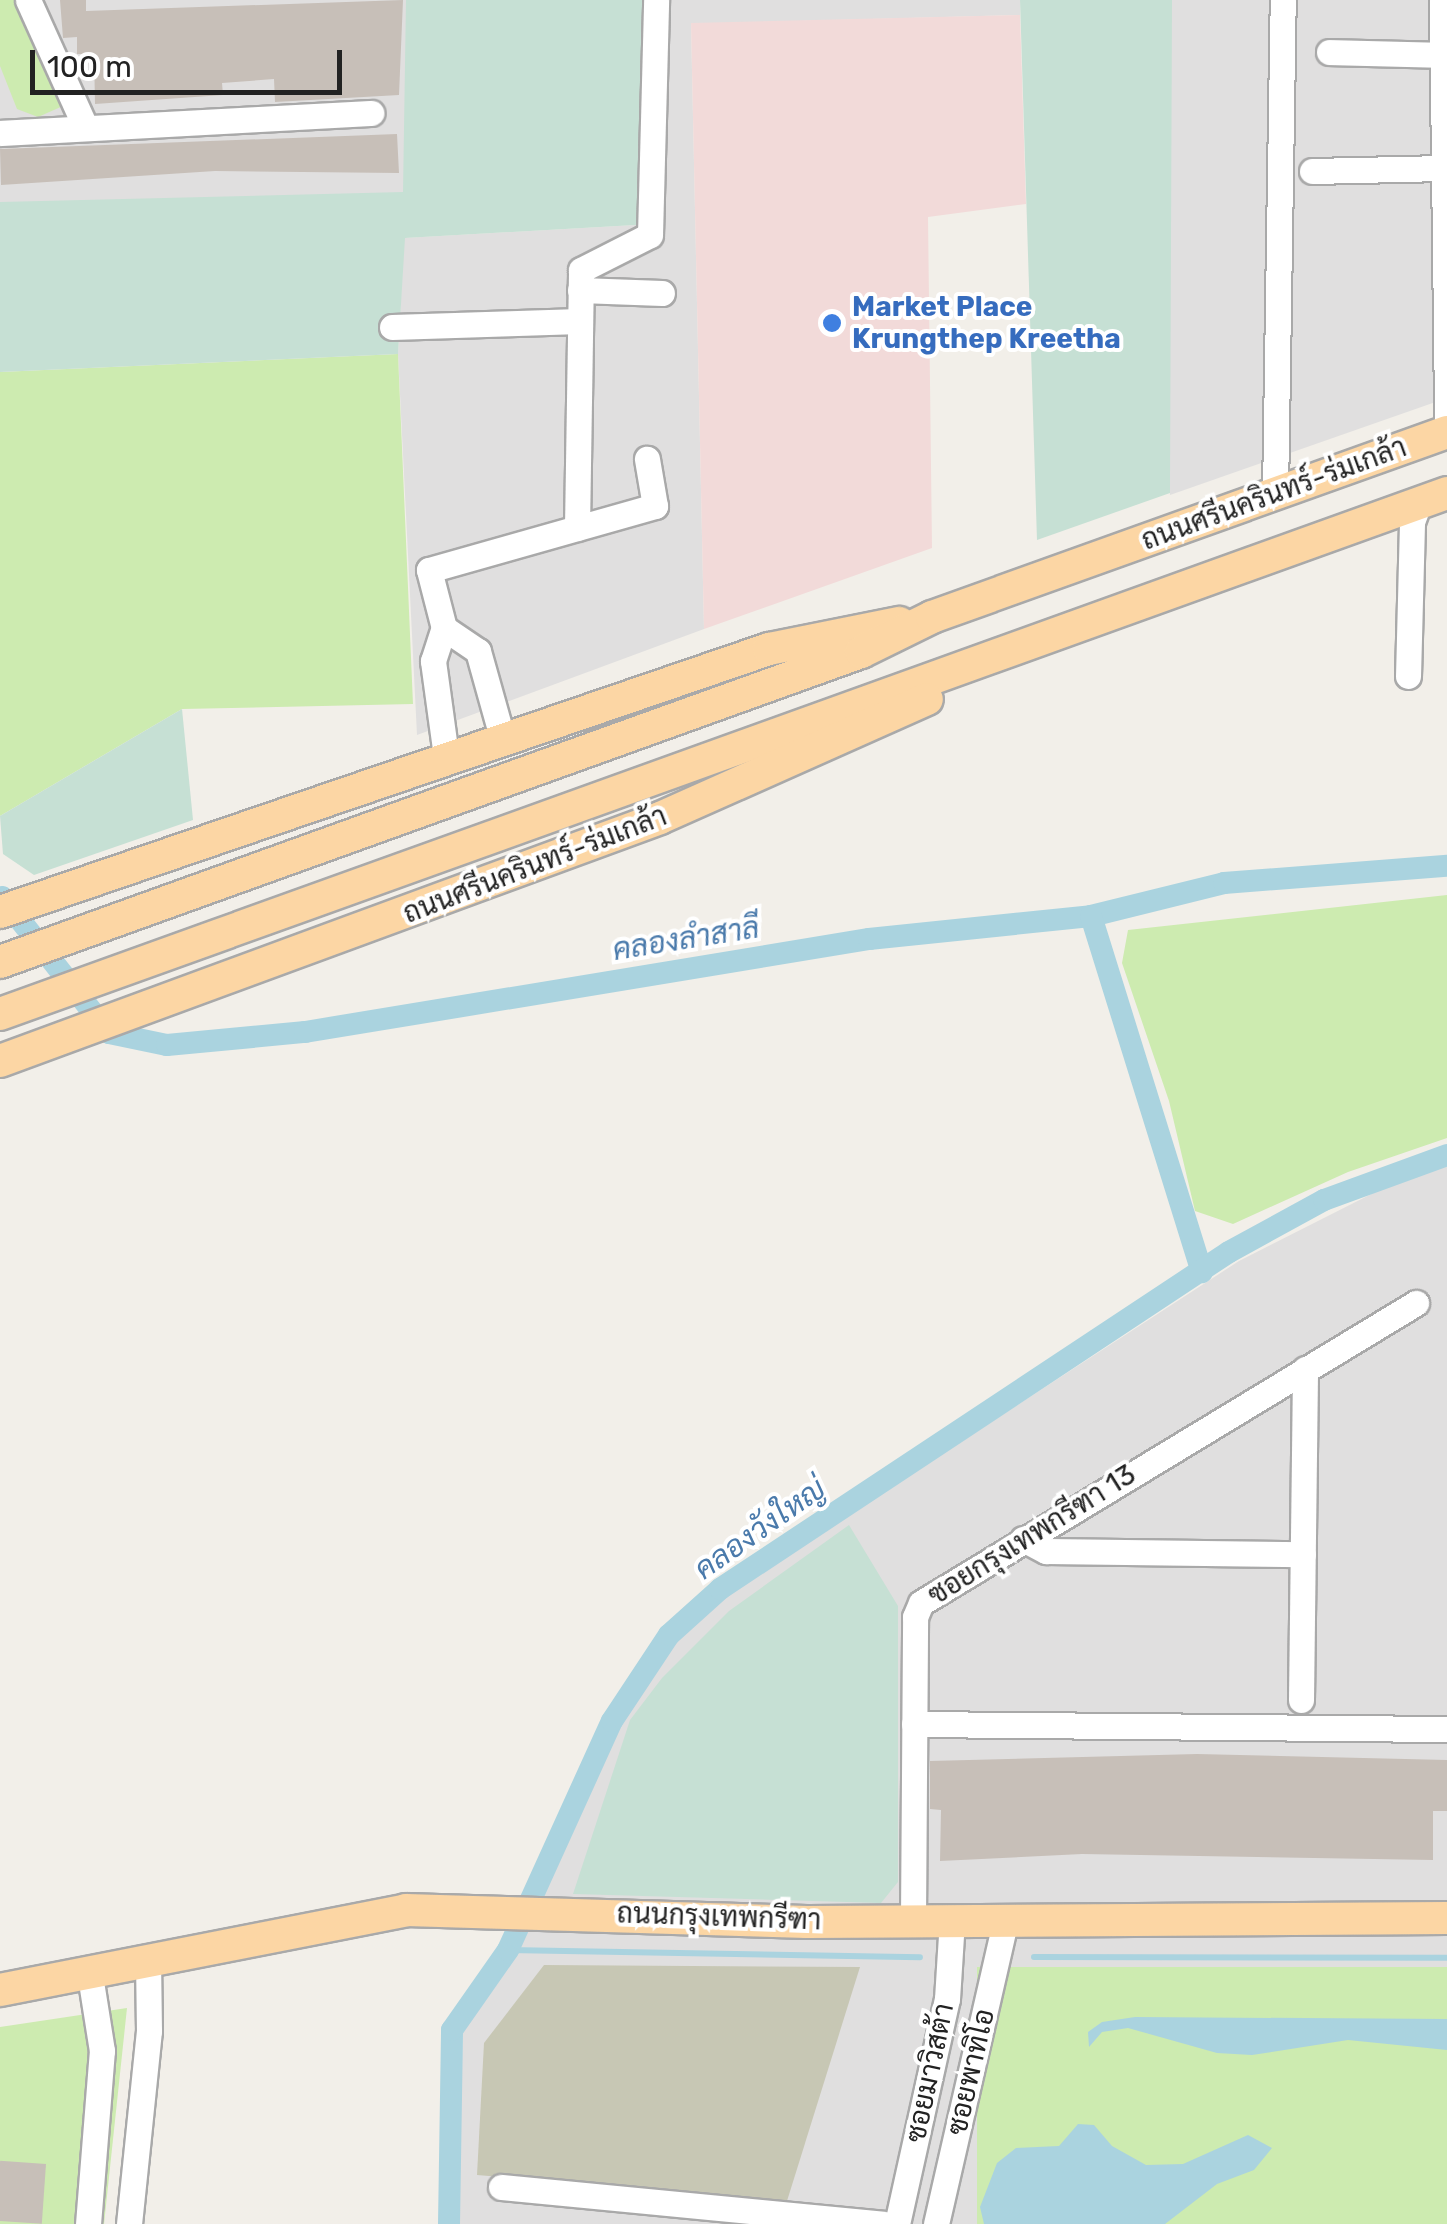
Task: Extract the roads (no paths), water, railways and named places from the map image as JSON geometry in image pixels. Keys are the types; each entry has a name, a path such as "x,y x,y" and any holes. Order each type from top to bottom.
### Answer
{"main road":[{"name":"ถนนศรีนครินทร์-ร่มเกล้า","path":"0,962 861,652 932,618 1447,432"},
{"name":"ถนนศรีนครินทร์-ร่มเกล้า","path":"0,1014 1433,498"},
{"name":"ถนนศรีนครินทร์-ร่มเกล้า","path":"0,912 770,648 932,618"},
{"name":"ถนนศรีนครินทร์-ร่มเกล้า","path":"0,1062 660,818 846,740 1056,634"},
{"name":"ถนนกรุงเทพกรีฑา","path":"0,1990 423,1910 913,1920 1447,1918"}],"street":[{"path":"28,0 84,124"},
{"path":"577,528 580,270 650,236 656,0"},
{"path":"1275,494 1283,0"},
{"path":"1442,0 1447,432"},
{"path":"1330,52 1444,55"},
{"path":"0,134 84,124 371,112"},
{"path":"1312,171 1443,168"},
{"path":"580,290 662,292"},
{"path":"392,327 580,321"},
{"path":"446,756 432,660 444,628 429,570 654,506 646,459"},
{"path":"1408,676 1412,522 1433,498"},
{"path":"444,628 478,651 502,737"},
{"name":"ซอยกรุงเทพกรีฑา 13","path":"913,1920 915,1618 921,1602 1416,1304"},
{"path":"1301,1700 1304,1370"},
{"path":"1023,1539 1046,1551 1302,1554"},
{"path":"914,1724 1447,1729"},
{"name":"ซอยพาทิโอ","path":"936,2224 1006,1919"},
{"name":"ซอยมาวิสต้า","path":"897,2224 948,1999 952,1920"},
{"path":"129,2224 148,2031 148,1962"},
{"path":"88,2224 102,2051 90,1975"},
{"path":"501,2186 883,2224"}],"water":[{"path":"1135,2017 1447,2019 1447,2050 1348,2040 1252,2055 1217,2053 1128,2028 1102,2032 1089,2047 1088,2032 1102,2022"},
{"path":"1078,2124 1094,2125 1112,2146 1146,2165 1183,2164 1248,2135 1272,2148 1254,2170 1217,2184 1165,2224 984,2224 980,2207 997,2163 1016,2148 1059,2146"}],"waterway":[{"name":"คลองลำสาลี","path":"2,897 109,1033 167,1045 305,1032 869,939 1091,916 1224,883 1447,866"},
{"path":"1091,916 1202,1272"},
{"name":"คลองวังใหญ่","path":"449,2224 452,2030 508,1950 612,1721 669,1635 720,1589 1229,1252 1324,1200 1447,1155"},
{"path":"508,1950 920,1957"},
{"path":"1034,1957 1447,1958"}],"place":[{"name":"Market Place Krungthep Kreetha","path":"832,323"}]}
